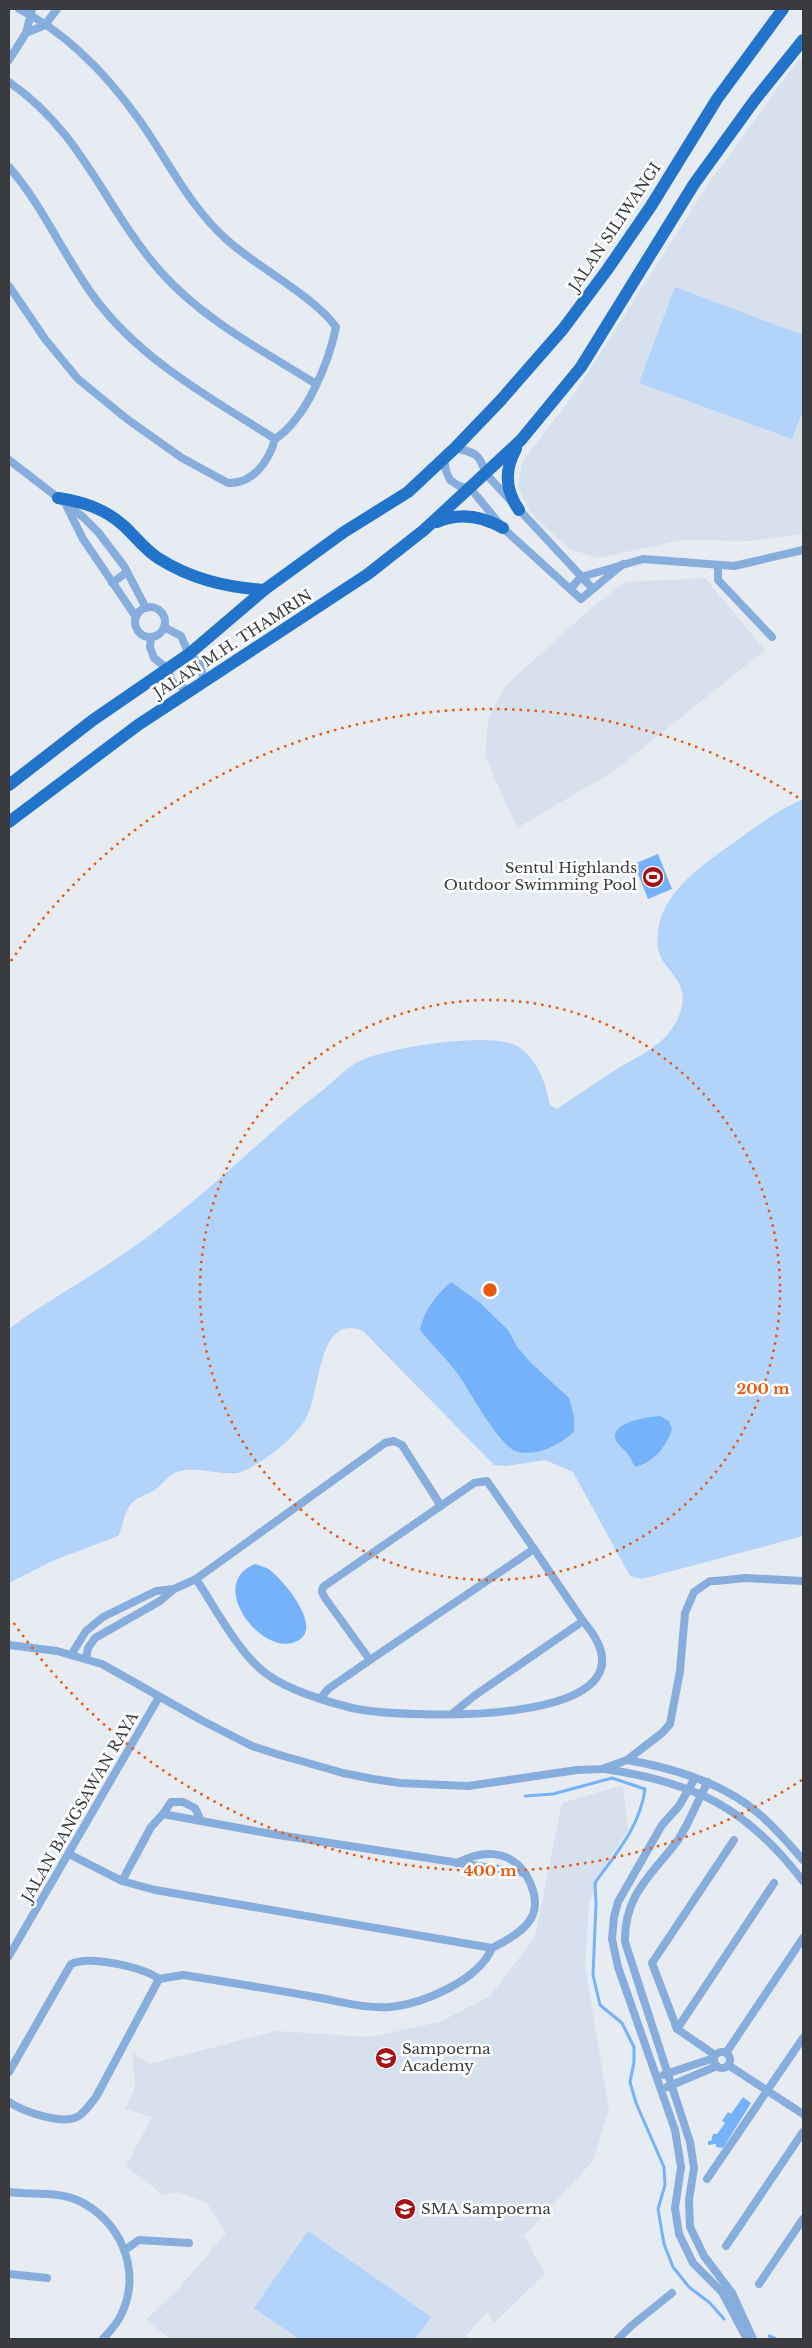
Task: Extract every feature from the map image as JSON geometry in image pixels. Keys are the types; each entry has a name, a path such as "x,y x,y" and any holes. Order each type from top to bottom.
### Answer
{"main road":[{"path":"771,24 774,9"},
{"name":"JALAN SILIWANGI","path":"455,448 502,400 563,329 651,206 717,99 783,9"},
{"path":"471,489 521,440 581,367 694,184 754,101 803,40"},
{"path":"790,58 803,49"},
{"path":"519,510 512,501 507,480 511,459 521,440"},
{"path":"444,458 455,448"},
{"name":"JALAN M.H. THAMRIN","path":"9,785 93,720 189,654 264,590 344,532 408,492 444,458"},
{"name":"JALAN M.H. THAMRIN","path":"9,822 138,725 304,618 368,574 424,530 471,489"},
{"path":"62,501 93,505 109,514 156,557 190,575 223,586 264,590"},
{"path":"424,530 438,521 463,516 488,520 503,528"}],"street":[{"path":"9,286 44,340 78,379 182,458 221,481 235,483 252,476 267,458 275,439 285,432 295,420 316,384 332,348 336,327 331,320 241,252 206,220 181,188 140,122 107,77 71,44 45,25 30,11 19,9"},
{"path":"26,33 45,25 57,9"},
{"path":"9,60 26,33 30,11"},
{"path":"9,82 44,110 76,148 125,225 148,257 180,292 214,319 316,384"},
{"path":"9,167 32,197 64,253 108,314 165,368 275,439"},
{"path":"455,448 472,452 480,458 486,474 592,588"},
{"path":"444,458 450,480 458,486 471,489 503,528 581,599 623,564"},
{"path":"9,460 98,532 127,572 146,608"},
{"path":"62,501 83,539 136,617 138,631 151,637 164,627 164,618 159,610 146,608"},
{"path":"571,588 581,577 643,559 734,566 803,550"},
{"path":"718,566 718,580 772,637"},
{"path":"112,583 127,572"},
{"path":"136,617 146,608"},
{"path":"151,637 150,648 154,658 168,669 172,682 197,687 203,676 200,663 189,654 181,636 164,627"},
{"path":"86,1659 88,1648 95,1638 160,1601 174,1589 196,1579 390,1441 402,1445 441,1506"},
{"path":"196,1579 247,1655 258,1668 281,1683 353,1708 388,1713 493,1713 526,1708 570,1696 589,1687 600,1674 603,1651 487,1481 478,1481 323,1586 322,1592 325,1598 370,1660"},
{"path":"321,1698 328,1689 534,1548"},
{"path":"602,1769 627,1760 662,1733 670,1724 680,1671 684,1613 694,1592 710,1582 723,1580 745,1578 803,1581"},
{"path":"71,1655 86,1631 103,1617 156,1591 174,1589"},
{"path":"119,1610 124,1623"},
{"path":"453,1713 474,1696 583,1621"},
{"path":"9,1645 86,1659 109,1668 159,1697 252,1746 343,1774 400,1783 468,1786 577,1770 602,1769 647,1776 701,1794 732,1811 756,1828 803,1881"},
{"name":"JALAN BANGSAWAN RAYA","path":"9,1956 69,1854 104,1788 159,1697"},
{"path":"627,1760 653,1764 708,1782 736,1796 759,1813 803,1860"},
{"path":"695,1778 678,1806 662,1825 618,1902 614,1917 612,1939 616,1962 675,2130 681,2167 675,2208 678,2234 694,2263 722,2292 747,2339"},
{"path":"708,1782 678,1840 662,1857 631,1902 625,1926 625,1942 690,2142 694,2168 689,2200 690,2227 704,2256 732,2293 753,2339"},
{"path":"122,1881 151,1827 171,1802 184,1802 195,1808 201,1821"},
{"path":"678,1806 690,1815"},
{"path":"163,1814 525,1873"},
{"path":"717,2066 714,2056 677,2029 652,1964 734,1840"},
{"path":"649,1850 662,1857"},
{"path":"69,1854 122,1881 164,1892 492,1948"},
{"path":"9,2072 71,1964 81,1960 145,1971 159,1979 183,1975 356,2004 388,2007 418,2001 461,1980 485,1961 492,1948 520,1933 531,1918 536,1901 532,1886 525,1873 516,1863 499,1854 476,1854 457,1863"},
{"path":"677,2029 774,1883"},
{"path":"726,2053 803,1938"},
{"path":"9,2102 35,2113 59,2119 72,2119 83,2113 96,2097 159,1979"},
{"path":"707,2179 803,2038"},
{"path":"656,2077 714,2056 721,2051 726,2053 730,2059 728,2065 722,2068 717,2066 660,2089"},
{"path":"728,2065 803,2114"},
{"path":"726,2246 803,2132"},
{"path":"9,2192 64,2196 94,2209 109,2222 125,2250 130,2282 122,2315 103,2339"},
{"path":"759,2284 803,2219"},
{"path":"125,2250 139,2240 189,2243"},
{"path":"9,2274 47,2278"},
{"path":"618,2339 672,2293"}],"shaded area":[{"path":"803,57 803,534 750,541 682,540 598,558 569,549 530,512 518,487 522,462 574,394 709,183 798,60"},
{"path":"675,287 803,335 803,410 792,439 639,383"},
{"path":"705,578 765,650 614,771 517,828 485,756 488,719 505,686 588,611 625,582"},
{"path":"803,799 803,1536 642,1579 630,1576 573,1472 545,1460 506,1466 494,1465 363,1331 348,1328 337,1333 329,1343 323,1357 312,1405 306,1419 291,1437 273,1453 258,1464 237,1473 194,1470 176,1472 157,1489 136,1499 131,1504 125,1514 118,1536 52,1561 9,1583 9,1329 117,1259 180,1212 308,1101 360,1061 415,1046 465,1041 488,1040 506,1042 519,1047 531,1059 540,1073 550,1105 557,1109 652,1048 668,1034 675,1024 683,1001 679,984 664,963 658,948 658,930 663,913 671,898 694,872 708,861 768,818"},
{"name":"Sampoerna Academy","path":"623,1785 628,1830 605,1865 589,1903 585,1966 609,2109 593,2161 524,2236 545,2274 494,2323 487,2312 466,2336 467,2339 171,2339 146,2320 179,2288 226,2233 207,2203 179,2192 163,2195 126,2166 152,2117 125,2109 135,2087 132,2052 149,2064 276,2031 370,2037 440,2022 490,1996 535,1937 562,1803"},
{"path":"308,2231 431,2317 415,2339 299,2339 254,2308"}],"water":[{"name":"Sentul Highlands Outdoor Swimming Pool","path":"658,854 672,889 648,899 634,864"},
{"path":"451,1282 479,1302 508,1330 518,1348 531,1363 569,1398 574,1417 574,1432 568,1437 541,1451 526,1453 518,1452 511,1448 495,1431 460,1377 420,1330 424,1316 431,1303"},
{"path":"660,1416 669,1421 672,1429 669,1436 663,1448 653,1458 635,1467 617,1442 615,1435 623,1425 630,1422"},
{"path":"255,1564 270,1570 285,1585 300,1607 305,1618 306,1629 302,1637 292,1643 279,1643 265,1637 253,1627 243,1614 237,1600 236,1586 241,1573"},
{"path":"743,2097 751,2103 723,2148 716,2147 716,2144 708,2145 708,2141 711,2141 713,2134 717,2134 725,2123 722,2121 728,2112 731,2114"}],"waterway":[{"path":"525,1796 553,1794 612,1778 645,1789 633,1828 595,1883 593,1975 600,2005 622,2023 634,2047 634,2062 630,2082 636,2103 664,2167 665,2185 658,2209 664,2244 673,2267 689,2287 710,2303 724,2319"},
{"path":"769,2336 776,2339"}],"place":[{"name":"Sentul Highlands Outdoor Swimming Pool","path":"653,877"},
{"name":"Sampoerna Academy","path":"386,2058"},
{"name":"SMA Sampoerna","path":"405,2209"}]}
